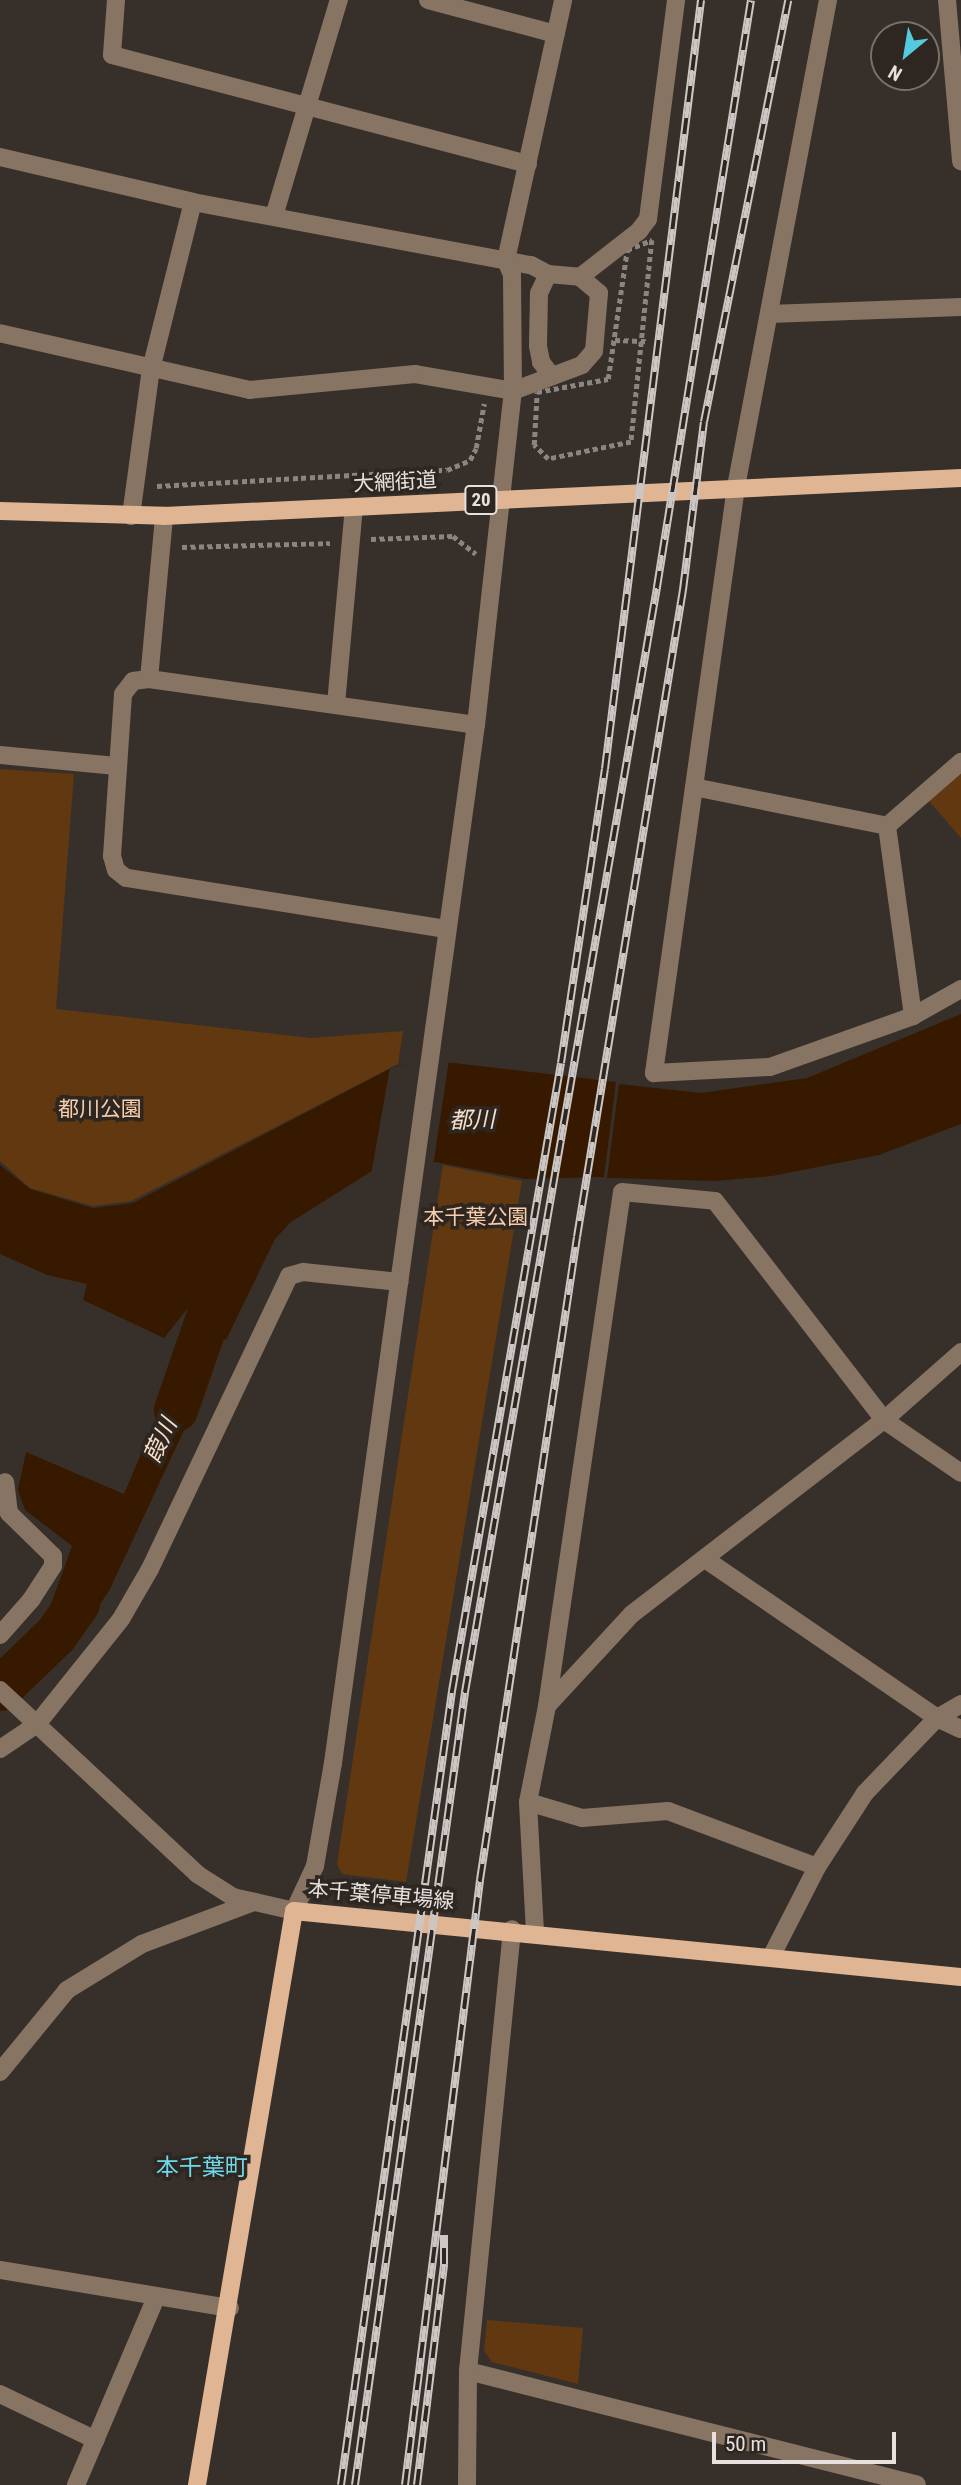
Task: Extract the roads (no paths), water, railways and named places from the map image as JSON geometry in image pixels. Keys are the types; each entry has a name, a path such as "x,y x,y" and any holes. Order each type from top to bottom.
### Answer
{"main road":[{"name":"大網街道","path":"0,511 164,516 961,478"},
{"name":"本千葉停車場線","path":"197,2485 230,2308 294,1911 512,1929 961,1977"}],"street":[{"path":"116,0 112,55 527,164"},
{"path":"274,216 338,0"},
{"path":"428,0 556,34"},
{"path":"0,1690 197,1874 233,1897 294,1911 315,1866 333,1763 476,725 505,499 513,391 512,275 506,260 563,0"},
{"path":"580,278 639,232 648,219 676,0"},
{"path":"828,0 736,487 654,1073 770,1067 913,1016 961,989"},
{"path":"947,0 961,162"},
{"path":"0,158 193,202 506,260 548,274 580,278 599,293 594,351 582,365 513,391 415,374 250,390 0,333"},
{"path":"131,516 151,369 193,202"},
{"path":"548,274 540,293 538,346 541,362 552,376"},
{"path":"769,314 961,307"},
{"path":"336,704 354,508"},
{"path":"149,679 164,516"},
{"path":"446,929 126,878 116,870 112,856 116,766 123,694 133,681 149,679 476,725"},
{"path":"0,755 116,766"},
{"path":"887,826 961,762"},
{"path":"694,788 887,826"},
{"path":"887,826 913,1016"},
{"path":"535,1932 528,1802 547,1706 622,1192 715,1201 884,1420 961,1473"},
{"path":"0,1749 37,1724 121,1619 150,1569 289,1276 303,1272 399,1282"},
{"path":"547,1706 632,1614 884,1420 961,1352"},
{"path":"0,1635 31,1600 53,1566 53,1556 9,1513 5,1482"},
{"path":"705,1559 937,1718 961,1729"},
{"path":"771,1956 817,1867 865,1793 937,1718 961,1704"},
{"path":"528,1802 582,1818 668,1811 817,1867"},
{"path":"0,2072 67,1990 142,1944 254,1902"},
{"path":"467,2485 468,2371 512,1929"},
{"path":"0,2270 230,2308"},
{"path":"76,2485 156,2297"},
{"path":"468,2371 917,2485"},
{"path":"0,2394 96,2440"}],"water":[{"path":"961,1014 961,1124 879,1155 772,1176 715,1181 607,1178 619,1084 701,1093 807,1078"},
{"name":"都川","path":"445,1062 616,1082 604,1177 525,1179 435,1162 380,1166 291,1222 275,1239 226,1340 198,1327 220,1277 216,1273 164,1338 83,1300 87,1284 47,1275 0,1254 0,1165 30,1189 93,1208 133,1203 395,1066"},
{"path":"185,1350 215,1364 109,1591 84,1627 52,1659 30,1640 44,1623 72,1546 25,1510 18,1490 26,1452 124,1494"}],"waterway":[{"name":"葭川","path":"176,1410 223,1274"},
{"name":"葭川","path":"0,1689 56,1635 78,1603"}],"railway":[{"path":"341,2485 452,1691 561,1063 605,769 701,0"},
{"path":"355,2485 465,1692 657,587 751,0"},
{"path":"405,2485 480,1880 577,1237 683,590 704,422 788,0"},
{"path":"417,2485 444,2264 444,2235"}],"district":[{"name":"本千葉町","path":"202,2168"}],"park label":[{"name":"都川公園","path":"100,1109"},
{"name":"本千葉公園","path":"476,1217"}]}
